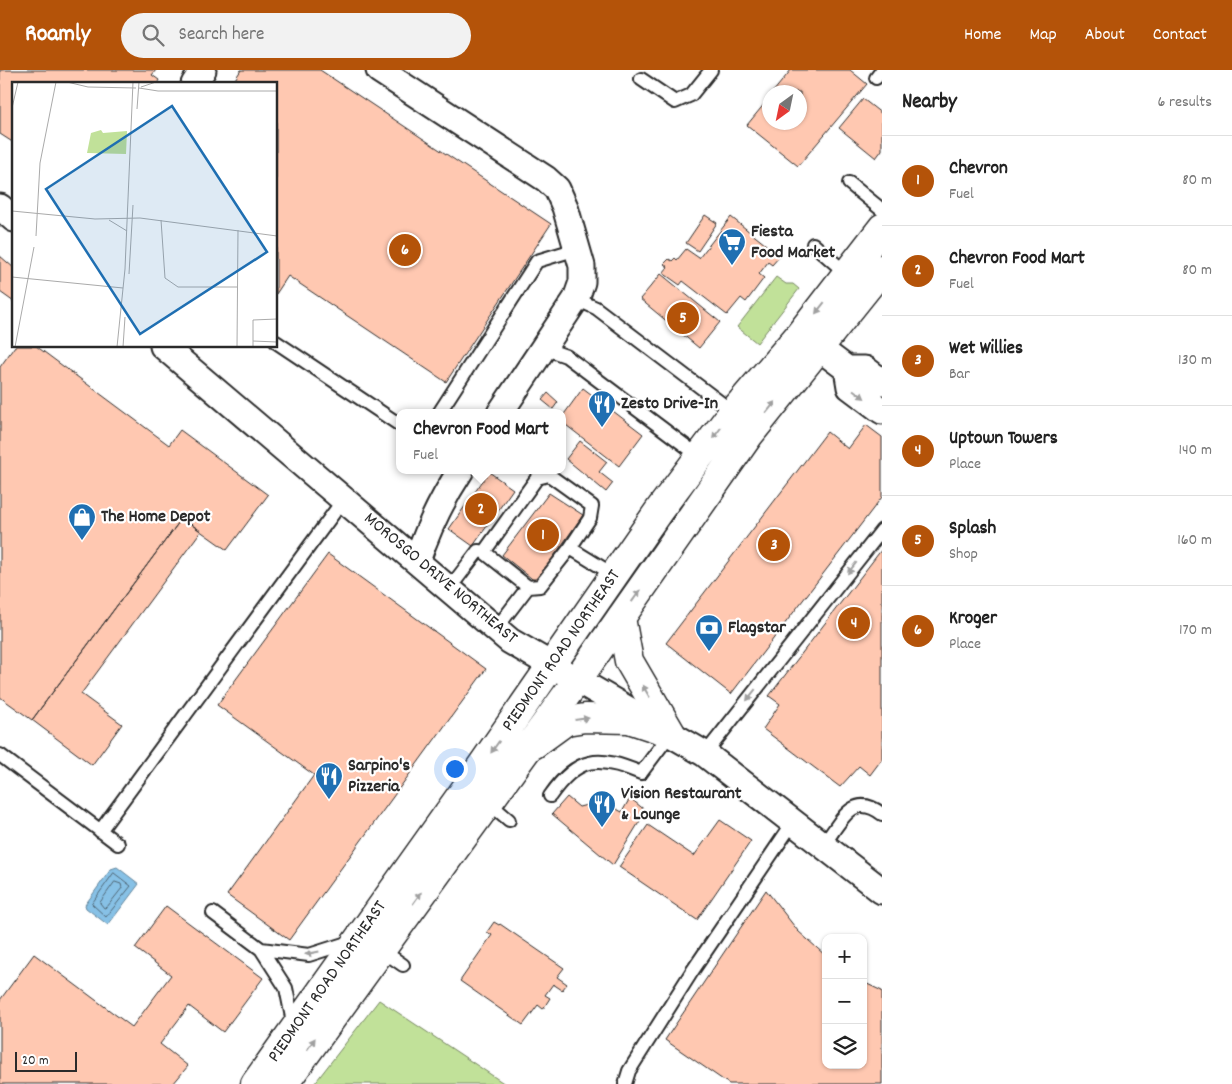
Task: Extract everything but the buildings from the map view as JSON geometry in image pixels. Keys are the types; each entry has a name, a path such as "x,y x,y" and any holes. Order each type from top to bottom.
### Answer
{"main road":[{"name":"PIEDMONT ROAD NORTHEAST","path":"284,1084 370,944 553,664 614,575 699,456 733,412 800,334 882,228"},
{"name":"PIEDMONT ROAD NORTHEAST","path":"255,1084 294,1029 370,944 488,802 578,679 749,435 882,269"},
{"path":"621,618 629,661 671,733"},
{"path":"526,750 566,721 585,718 629,719 671,733"}],"street":[{"path":"195,82 203,70"},
{"path":"379,70 546,179 559,194 582,266 582,282 576,298 503,409"},
{"path":"0,208 12,217"},
{"name":"MOROSGO DRIVE NORTHEAST","path":"165,348 510,641 553,664 704,754 882,890"},
{"path":"819,348 847,369 865,369 882,382"},
{"path":"847,369 850,387 882,411"},
{"path":"417,561 432,521 459,474"}],"lane":[{"path":"641,79 675,102 690,95 711,70"},
{"path":"849,183 882,210"},
{"path":"813,244 847,274"},
{"path":"441,409 537,261 577,249"},
{"path":"576,298 596,308 733,412"},
{"path":"278,343 396,422"},
{"path":"543,348 566,356 699,456"},
{"path":"449,589 478,552 484,552 528,587 540,586 570,548 590,518 592,506 549,475 537,478 484,552"},
{"path":"100,830 344,499"},
{"path":"704,754 882,530"},
{"path":"570,548 614,575"},
{"path":"496,629 528,587"},
{"path":"550,796 562,779 586,762 616,763 641,773 671,733"},
{"path":"0,755 118,844"},
{"path":"488,802 508,820"},
{"path":"824,844 848,813 858,805 868,805 882,814"},
{"path":"625,1084 629,1071 686,981 794,821"},
{"path":"213,913 261,949 286,988 294,1029"},
{"path":"261,949 309,955 370,944 403,965"}],"green space":[{"path":"776,277 786,284 793,284 799,289 757,343 737,327"},
{"path":"379,1000 505,1084 314,1084"}],"water":[{"path":"117,867 139,884 108,925 86,908 85,905 111,869"}],"place":[{"name":"Kroger","path":"405,250"},
{"name":"Fiesta Food Market","path":"732,266"},
{"name":"Splash","path":"683,318"},
{"name":"Zesto Drive-In","path":"602,428"},
{"name":"Chevron Food Mart","path":"481,509"},
{"name":"Chevron","path":"543,535"},
{"name":"The Home Depot","path":"82,541"},
{"name":"Wet Willies","path":"774,545"},
{"name":"Uptown Towers","path":"854,623"},
{"name":"Flagstar","path":"709,652"},
{"name":"Sarpino's Pizzeria","path":"329,800"},
{"name":"Vision Restaurant & Lounge","path":"602,828"}]}
